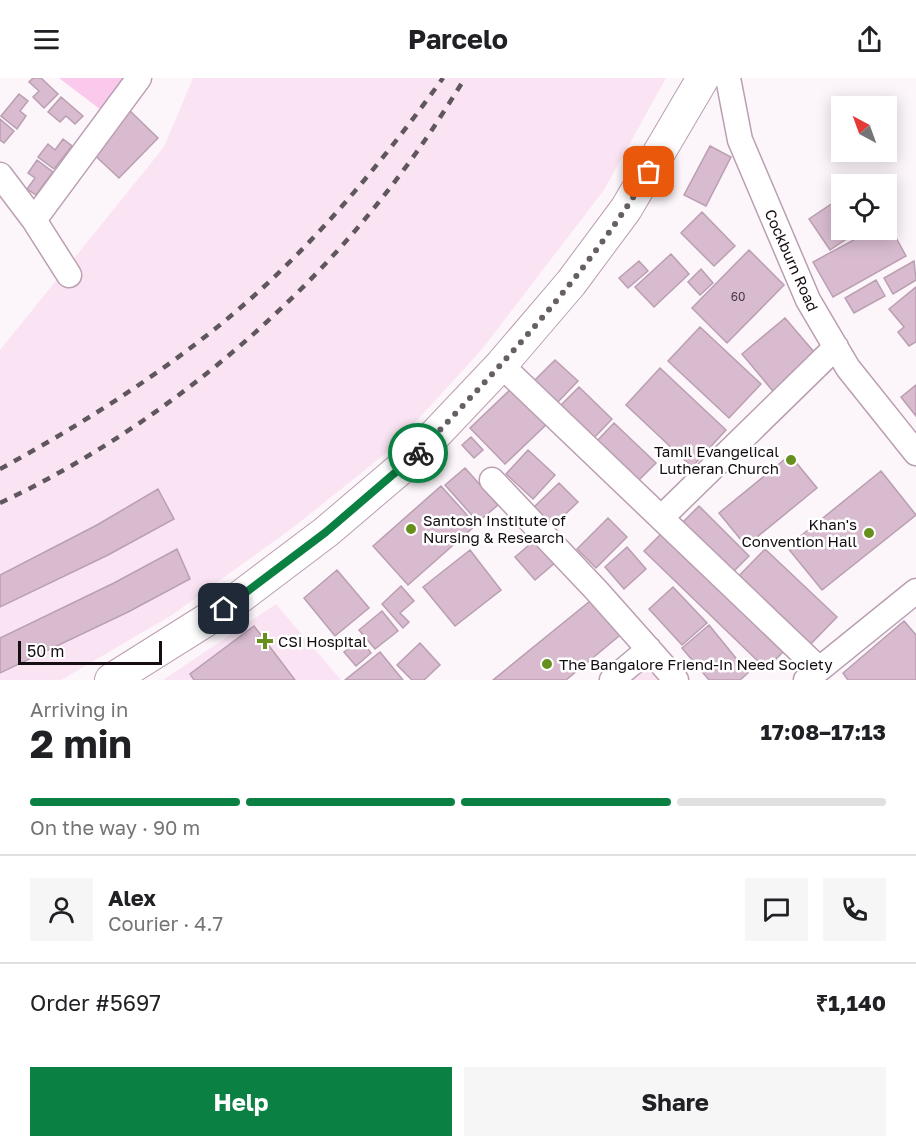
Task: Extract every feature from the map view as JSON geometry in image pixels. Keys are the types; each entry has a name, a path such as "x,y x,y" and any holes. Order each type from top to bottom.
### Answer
{"main road":[{"path":"111,680 224,609 326,532 413,458 501,365 571,283 626,209 703,78"}],"street":[{"path":"34,220 139,78"},
{"name":"Cockburn Road","path":"728,78 740,140 807,300 848,369 914,446"},
{"path":"3,184 34,220 69,275"},
{"path":"661,518 836,347"},
{"path":"501,365 661,518 813,675 916,591"},
{"path":"492,480 597,591 676,680"},
{"path":"612,680 649,649"}],"shaded area":[{"path":"59,78 126,78 105,113"},
{"path":"193,78 666,78 604,190 483,348 391,449 295,526 172,615 61,680 0,680 0,350 164,147"},
{"name":"CSI Hospital","path":"276,604 341,680 163,680"},
{"path":"641,658 660,680 615,680"}],"building":[{"path":"33,78 41,78 58,94 44,108 33,97 39,91 29,82"},
{"path":"19,94 28,101 20,111 26,116 17,129 1,116"},
{"path":"61,97 83,116 75,124 66,116 60,122 48,112"},
{"path":"128,109 158,138 119,178 89,150"},
{"path":"0,119 14,131 4,143 0,140"},
{"path":"63,139 72,146 54,169 38,157 48,144 55,150"},
{"path":"710,146 731,157 706,206 684,195"},
{"path":"37,160 53,172 36,195 27,189 35,178 28,173"},
{"path":"831,204 831,240 845,240 830,250 809,219"},
{"path":"702,212 735,246 714,266 681,233"},
{"path":"897,239 906,256 833,297 813,262 854,240"},
{"path":"749,250 784,285 727,343 692,308"},
{"path":"671,254 689,274 654,307 635,287"},
{"path":"639,261 648,271 628,288 619,278"},
{"path":"914,261 916,280 893,294 884,278"},
{"path":"701,269 713,283 700,295 688,282"},
{"path":"876,280 885,296 854,313 845,298"},
{"path":"916,287 916,342 909,346 898,332 904,327 889,309"},
{"path":"785,318 820,359 777,396 742,354"},
{"path":"700,327 761,384 729,418 668,361"},
{"path":"555,360 578,381 556,404 533,382"},
{"path":"660,368 726,430 692,467 626,405"},
{"path":"916,385 916,416 901,397"},
{"path":"513,387 548,423 505,464 470,428"},
{"path":"579,387 612,419 591,441 557,409"},
{"path":"614,423 656,463 637,482 595,443"},
{"path":"471,437 483,450 474,458 462,445"},
{"path":"528,450 555,475 533,499 506,474"},
{"path":"790,455 817,488 746,546 719,513"},
{"path":"465,468 498,505 478,522 445,485"},
{"path":"881,471 916,515 822,590 787,547"},
{"path":"559,483 578,502 553,526 534,507"},
{"path":"441,486 476,525 408,585 373,546"},
{"path":"158,489 174,519 108,555 0,607 0,575 97,525"},
{"path":"699,506 749,556 729,576 679,526"},
{"path":"608,518 627,537 596,568 577,549"},
{"path":"666,529 788,647 766,669 644,551"},
{"path":"536,539 556,562 535,580 515,557"},
{"path":"627,547 646,569 624,589 605,567"},
{"path":"177,549 190,579 128,612 0,673 0,638 114,583"},
{"path":"765,549 837,617 804,651 733,582"},
{"path":"470,550 501,590 455,626 423,587"},
{"path":"337,570 369,608 335,636 304,598"},
{"path":"401,586 414,601 400,613 409,622 403,628 382,604"},
{"path":"673,587 707,623 682,645 649,609"},
{"path":"595,597 624,632 566,680 493,680"},
{"path":"382,611 398,631 375,649 359,630"},
{"path":"904,621 916,635 916,680 848,680 843,673"},
{"path":"709,625 748,673 740,680 709,680 682,648"},
{"path":"254,626 295,680 194,680 190,674"},
{"path":"360,639 371,653 356,666 344,652"},
{"path":"420,643 440,665 424,680 412,680 397,665"},
{"path":"380,652 403,680 345,680"}],"railway":[{"path":"0,469 86,419 141,383 195,345 252,297 283,269 340,208 367,177 443,78"},
{"path":"0,503 114,440 168,403 221,362 271,318 318,272 362,223 419,149 465,78"}],"way so far":[{"path":"418,453 501,365 571,283 626,209 649,172"}],"place":[{"name":"Tamil Evangelical Lutheran Church","path":"791,460"},
{"name":"Santosh Institute of Nursing & Research","path":"411,529"},
{"name":"Khan's Convention Hall","path":"869,533"},
{"name":"CSI Hospital","path":"265,641"},
{"name":"The Bangalore Friend-In Need Society","path":"547,664"}],"route":[{"path":"224,609 326,532 418,453"}]}
